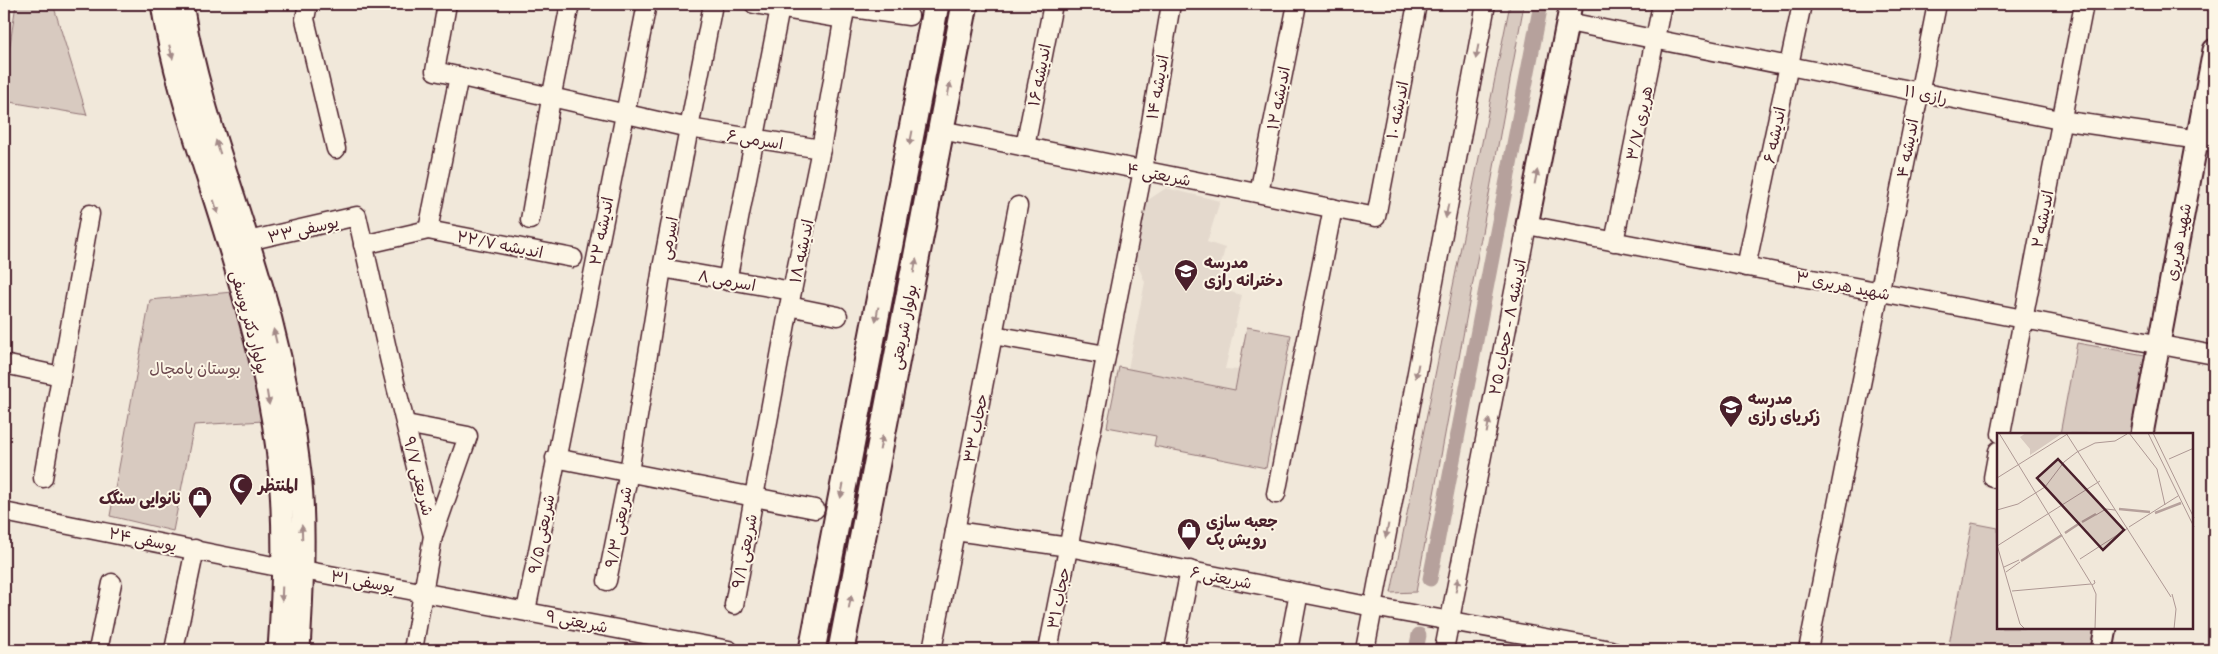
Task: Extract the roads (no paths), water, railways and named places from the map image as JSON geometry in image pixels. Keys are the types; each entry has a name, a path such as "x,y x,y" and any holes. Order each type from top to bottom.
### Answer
{"main road":[{"name":"بولوار شریعتی","path":"812,650 936,4"},
{"name":"بولوار شریعتی","path":"841,650 965,4"}],"street":[{"name":"بولوار دکتر یوسفی","path":"162,4 166,34 186,112 235,265 266,385 293,569 299,650"},
{"name":"بولوار دکتر یوسفی","path":"182,4 186,30 205,106 271,320 286,382 300,474 293,569 279,650"},
{"path":"308,4 305,19 336,149"},
{"name":"اسرمی ۶","path":"447,4 435,71 550,99 689,128 821,149"},
{"path":"530,220 550,99 570,4"},
{"name":"اندیشه ۲۲","path":"555,458 646,4"},
{"name":"اسرمی","path":"629,472 662,268 713,4"},
{"path":"754,4 780,8 845,10 909,16"},
{"name":"اندیشه ۱۶","path":"1025,147 1053,4"},
{"name":"اندیشه ۱۴","path":"1106,355 1143,170 1171,4"},
{"name":"اندیشه ۱۲","path":"1259,193 1297,4"},
{"name":"اندیشه ۱۰","path":"1376,217 1417,4"},
{"path":"1364,650 1486,4"},
{"name":"هریری ۳/۷","path":"1614,242 1662,4"},
{"name":"اندیشه ۶","path":"1746,266 1802,4"},
{"name":"اندیشه ۴","path":"1808,650 1937,4"},
{"name":"اندیشه ۲","path":"2001,433 2060,120 2084,4"},
{"path":"727,281 780,8"},
{"name":"اندیشه ۱۸","path":"754,498 821,149 845,10"},
{"name":"رازی ۱۱","path":"1570,13 1655,41 2060,120 2206,141"},
{"name":"اندیشه ۸ - حجاب ۲۵","path":"1444,650 1570,13"},
{"name":"شهید هریری","path":"2142,433 2159,345 2206,141 2214,50"},
{"path":"363,245 428,230 459,76"},
{"name":"شریعتی ۴","path":"941,130 1376,217"},
{"name":"حجاب ۳۳","path":"932,650 1018,206"},
{"path":"1276,494 1333,208"},
{"path":"43,478 90,214"},
{"name":"یوسفی ۳۳","path":"248,241 357,216"},
{"name":"شریعتی ۹/۷","path":"357,216 390,362 433,536 413,650"},
{"name":"شهید هریری ۳","path":"1527,225 2214,355"},
{"name":"اندیشه ۲۲/۷","path":"428,230 573,258"},
{"name":"اسرمی ۸","path":"662,268 727,281 791,299 838,316"},
{"path":"993,334 1106,355"},
{"name":"حجاب ۳۱","path":"1048,650 1106,355"},
{"path":"4,364 61,376"},
{"path":"406,424 468,436 433,536"},
{"path":"1993,478 1997,456"},
{"path":"555,458 815,509"},
{"name":"شریعتی ۹/۵","path":"526,611 555,458"},
{"name":"شریعتی ۹/۳","path":"607,581 629,472"},
{"name":"شریعتی ۹/۱","path":"734,605 754,498"},
{"name":"یوسفی ۲۴","path":"4,512 293,569"},
{"name":"شریعتی ۶","path":"955,531 1069,547 1373,607 1611,650"},
{"path":"174,650 195,549"},
{"name":"یوسفی ۳۱","path":"293,569 424,592"},
{"path":"1174,650 1190,570"},
{"path":"98,650 112,583"},
{"name":"شریعتی ۹","path":"424,592 526,611 669,644 729,650"},
{"path":"1288,650 1299,592"},
{"path":"2102,650 2106,629"}],"waterway":[{"path":"1430,579 1541,4"},
{"path":"1416,650 1419,635"}],"place":[{"name":"مدرسه دخترانه رازی","path":"1186,292"},
{"name":"مدرسه زکریای رازی","path":"1731,428"},
{"name":"المنتظر","path":"241,506"},
{"name":"نانوایی سنگک","path":"200,519"},
{"name":"جعبه سازی رویش پک","path":"1189,551"}],"park label":[{"name":"بوستان پامچال","path":"195,368"}]}
